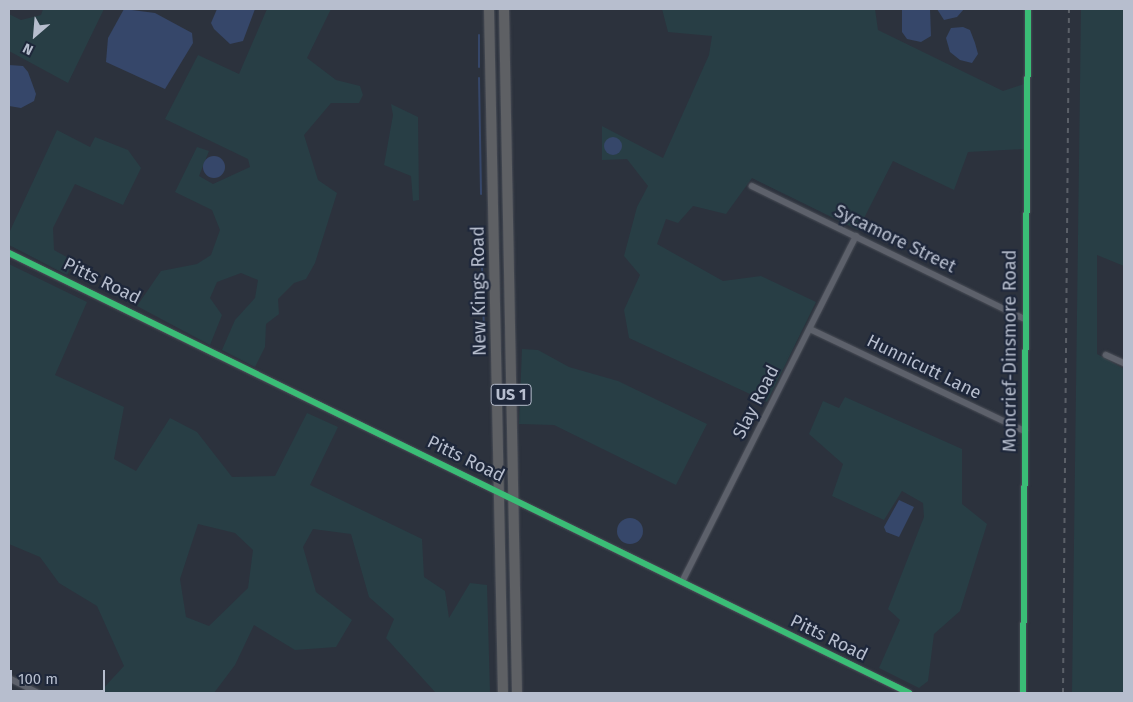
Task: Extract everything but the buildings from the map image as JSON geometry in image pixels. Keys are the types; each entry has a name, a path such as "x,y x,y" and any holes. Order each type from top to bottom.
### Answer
{"highway":[{"name":"New Kings Road","path":"489,9 503,693"},
{"name":"New Kings Road","path":"504,9 517,693"}],"street":[{"name":"Moncrief-Dinsmore Road","path":"1023,693 1028,9"},
{"name":"Sycamore Street","path":"752,186 1026,319"},
{"name":"Slay Road","path":"682,582 856,236"},
{"path":"494,251 508,250"},
{"name":"Pitts Road","path":"9,252 909,693"},
{"name":"Hunnicutt Lane","path":"810,328 1025,431"},
{"path":"1106,355 1124,363"},
{"path":"9,678 38,693"}],"shaded area":[{"path":"43,9 104,9 68,83 9,51 9,14 21,20 41,15"},
{"path":"267,9 331,9 307,58 336,80 360,86 363,95 359,103 331,103 304,135 318,180 337,193 315,263 306,279 294,283 278,299 279,314 266,324 265,347 255,367 222,350 235,320 255,298 258,280 241,273 217,282 210,298 222,315 210,345 137,306 161,271 197,264 211,255 220,230 212,210 175,192 197,147 209,151 199,176 213,184 250,167 248,159 165,119 198,55 239,74"},
{"path":"662,9 875,9 878,30 1003,91 1024,84 1024,149 968,152 954,190 893,161 858,230 752,178 726,214 693,206 678,223 666,219 657,244 723,281 761,276 816,302 767,402 629,338 624,310 640,275 624,256 637,207 648,186 627,159 602,160 602,126 663,158 709,55 712,36 668,32"},
{"path":"1081,9 1124,9 1124,266 1097,255 1097,354 1124,369 1124,693 1072,693"},
{"path":"391,104 418,117 419,200 413,201 411,176 384,165 393,115"},
{"path":"57,130 90,147 95,137 128,150 141,168 123,205 75,184 53,228 54,250 74,261 67,275 9,245 9,233"},
{"path":"9,264 87,302 55,375 124,407 114,459 136,471 170,418 197,432 232,477 275,476 307,413 338,427 310,485 422,539 424,577 445,591 449,618 470,583 487,585 490,693 435,692 386,638 394,619 369,597 351,534 313,529 303,547 316,592 352,620 336,647 295,650 254,625 235,665 214,693 99,693 124,666 97,606 59,583 40,557 9,544","holes":["198,524 235,533 253,550 248,588 209,626 186,617 180,579"]},
{"path":"522,349 538,350 569,367 618,381 707,424 676,485 554,425 519,424"},
{"path":"845,397 962,449 962,504 987,524 960,611 934,634 928,681 919,688 879,668 900,620 888,609 924,517 923,503 902,491 884,520 832,496 843,464 809,434 823,401 839,408"}],"water":[{"path":"124,9 155,13 192,33 193,43 165,89 106,62 108,38"},
{"path":"217,9 255,9 243,41 230,44 214,29 211,23"},
{"path":"902,9 930,9 931,36 921,42 907,39 902,32"},
{"path":"937,9 964,9 957,17 944,20"},
{"path":"963,27 970,30 978,54 972,63 960,60 950,52 946,38 951,28"},
{"path":"9,65 23,66 28,72 36,94 34,101 21,108 9,106"},
{"path":"613,137 619,140 622,146 619,152 613,155 607,152 604,146 607,140"},
{"path":"210,156 218,156 225,163 225,171 218,178 210,178 203,171 203,163"},
{"path":"899,500 914,507 899,537 886,532 884,527"},
{"path":"630,518 639,522 643,531 639,540 630,544 621,540 617,531 621,522"}],"waterway":[{"path":"479,35 479,67"},
{"path":"479,78 481,194"},
{"path":"482,231 482,245"},
{"path":"482,267 484,332"}],"railway":[{"path":"1063,693 1069,9"}],"cycle path":[{"path":"1023,693 1028,9"},
{"path":"9,253 909,693"}]}
